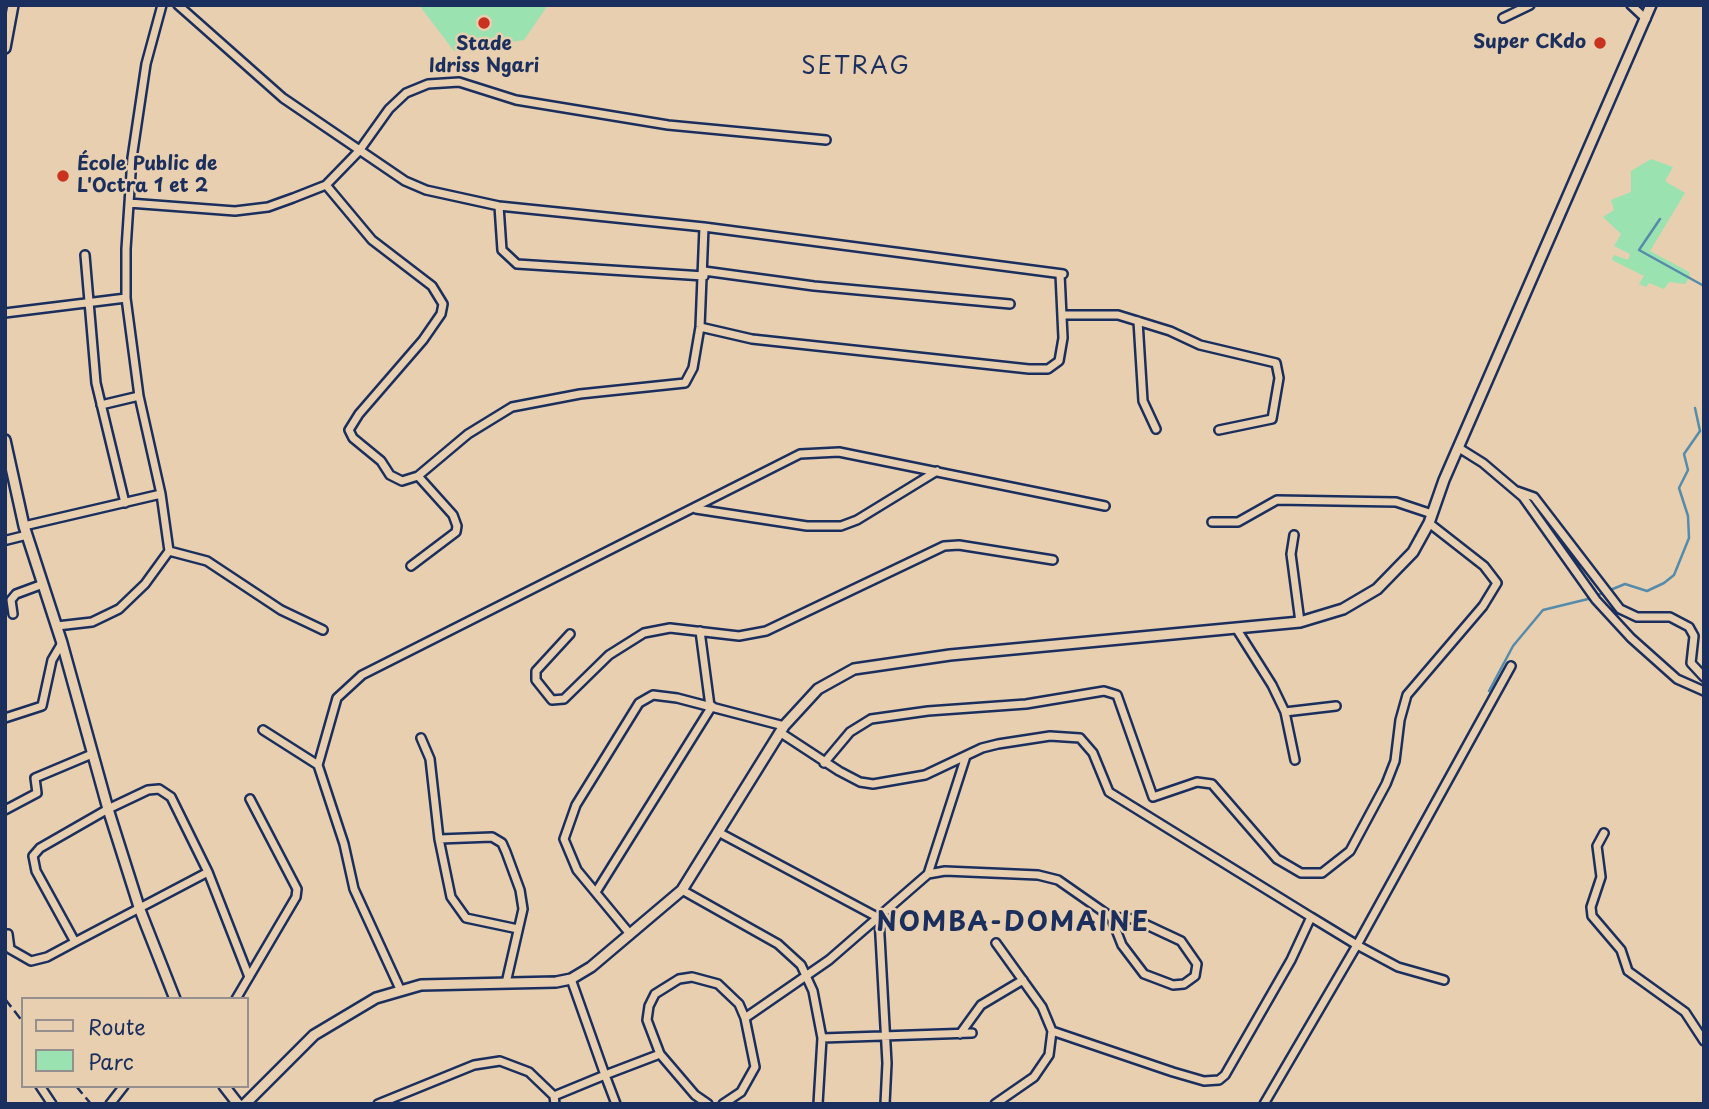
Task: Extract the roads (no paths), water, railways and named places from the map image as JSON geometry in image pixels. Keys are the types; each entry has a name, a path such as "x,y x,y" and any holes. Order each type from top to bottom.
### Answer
{"street":[{"path":"5,48 13,5"},
{"path":"57,626 92,622 119,609 145,584 169,551 161,494 139,396 126,298 129,203 138,112 146,64 162,5"},
{"path":"178,5 256,77 359,151 405,181 426,190 499,206 704,227 1062,274 1063,338 1059,361 1053,367 1041,370 752,340 701,327"},
{"path":"1503,18 1530,5"},
{"path":"245,1104 314,1035 353,1009 400,989 421,985 570,979 591,967 682,890 783,729 818,689 841,675 868,666 1300,622 1343,609 1377,589 1407,559 1431,519 1459,448 1651,10 1631,5"},
{"path":"129,203 235,211 268,207 326,185 359,151 389,109 407,93 428,84 459,82 516,100 668,125 826,140"},
{"path":"326,185 372,240 432,286 443,304 441,314 423,340 359,414 349,430 353,438 381,461 396,480 418,476 468,434 512,407 580,394 681,385 692,368 701,327 704,227"},
{"path":"499,206 502,250 517,264 704,273 1010,304"},
{"path":"85,255 88,303 101,405 125,503"},
{"path":"5,313 126,298"},
{"path":"1063,315 1100,314 1138,321 1170,331 1200,345 1276,363 1279,378 1272,419 1219,430"},
{"path":"1138,321 1143,401 1156,429"},
{"path":"101,405 139,396"},
{"path":"5,440 26,530 62,643 108,809 140,910 175,997"},
{"path":"1459,448 1473,454 1516,490 1535,510 1594,597 1666,671 1684,684 1704,691"},
{"path":"400,989 354,889 344,844 318,765 337,698 362,675 696,509 762,472 811,452 839,452 1105,506"},
{"path":"696,509 807,526 841,526 857,520 937,471"},
{"path":"411,566 456,533 457,526 453,515 418,476"},
{"path":"1516,490 1534,497 1603,591 1628,614 1637,617 1670,617 1689,627 1694,636 1691,663 1704,677"},
{"path":"6,540 26,530 161,494"},
{"path":"824,763 850,732 871,719 918,712 1026,704 1104,691 1116,695 1153,797 1197,782 1212,784 1277,859 1301,873 1322,873 1335,866 1350,851 1387,785 1395,761 1400,720 1407,695 1483,606 1497,583 1484,566 1431,519 1396,502 1277,500 1238,522 1212,522"},
{"path":"1294,535 1291,554 1300,622"},
{"path":"570,635 536,671 536,680 552,700 564,699 609,655 644,633 670,628 739,636 766,631 950,545 1053,560"},
{"path":"169,551 207,561 281,610 323,630"},
{"path":"13,614 11,600 16,594 43,584"},
{"path":"1236,628 1272,685 1285,712 1295,760"},
{"path":"596,892 711,706 700,631"},
{"path":"5,718 42,706 52,660 62,643"},
{"path":"1264,1104 1357,945 1511,666"},
{"path":"630,934 568,855 565,830 607,754 645,697 653,695 711,706 783,729 824,763 860,782 873,784 925,775 998,744 1050,736 1080,738 1093,752 1106,787 1117,798 1357,945 1398,967 1444,980"},
{"path":"1285,712 1336,706"},
{"path":"263,730 318,765"},
{"path":"421,738 430,759 446,879 459,911 475,921 518,929"},
{"path":"5,810 37,793 35,778 92,754"},
{"path":"745,1018 808,976 928,874 966,756"},
{"path":"75,942 36,871 33,856 40,848 108,809 148,790 159,789 171,797 208,872 249,977"},
{"path":"237,997 296,897 296,889 250,799"},
{"path":"720,833 879,918"},
{"path":"1604,833 1597,846 1601,877 1591,907 1592,916 1621,950 1628,971 1685,1012 1704,1041"},
{"path":"439,839 484,837 502,843 520,890 523,909 506,983"},
{"path":"928,874 946,871 1049,877 1066,884 1111,917 1126,952 1144,974 1173,985 1184,984 1195,976 1197,964 1181,941 1134,919 1111,917"},
{"path":"8,933 10,948 31,961 47,957 208,872"},
{"path":"682,890 778,944 792,954 808,976 822,1038 818,1104"},
{"path":"1052,1031 1173,1072 1210,1082 1219,1080 1225,1075 1291,960 1311,917"},
{"path":"879,918 885,1035 885,1104"},
{"path":"995,1104 1034,1077 1049,1055 1052,1031 1042,1007 996,943"},
{"path":"708,1104 695,1095 660,1054 647,1020 649,1006 655,994 679,979 692,977 718,984 739,1004 745,1018 755,1067 741,1092 723,1104"},
{"path":"570,979 616,1104"},
{"path":"960,1034 981,1005 1023,980"},
{"path":"822,1038 971,1033"},
{"path":"378,1104 467,1068 500,1060 520,1066 555,1100 605,1075 660,1054"},
{"path":"41,1088 52,1104"},
{"path":"110,1104 122,1088"},
{"path":"225,1088 238,1104"}],"waterway":[{"path":"1660,219 1639,250 1704,286"},
{"path":"1489,691 1513,646 1543,610 1588,599 1625,584 1647,591 1674,575 1689,538 1688,516 1679,488 1688,470 1684,454 1700,431 1695,408"}],"railway":[{"path":"5,999 21,1019"},
{"path":"78,1088 91,1104"}],"place":[{"name":"Stade Idriss Ngari","path":"484,23"},
{"name":"Super CKdo","path":"1600,43"},
{"name":"École Public de L'Octra 1 et 2","path":"63,176"}],"district":[{"name":"SETRAG","path":"856,68"},
{"name":"NOMBA-DOMAINE","path":"1013,924"}]}
